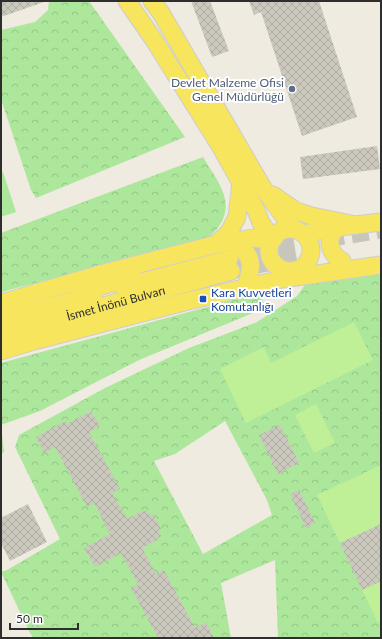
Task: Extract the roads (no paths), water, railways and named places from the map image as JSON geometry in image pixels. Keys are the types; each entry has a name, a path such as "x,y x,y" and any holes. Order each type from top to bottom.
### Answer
{"main road":[{"path":"127,1 154,40 241,182 264,227 273,240"},
{"path":"152,1 161,13 263,188 298,232 308,239 311,245 311,252 306,264"},
{"path":"217,244 228,232 237,217 241,182"},
{"path":"263,188 296,211 312,216 356,225"},
{"path":"356,225 361,220 381,213"},
{"path":"1,315 31,305 234,259 273,240 284,230 298,232 381,222"},
{"path":"339,227 332,232 329,245 337,258 342,261"},
{"path":"1,303 104,273 217,244 253,238 273,240"},
{"path":"273,240 270,250 273,262 289,271 295,270 306,264 342,261 381,255"},
{"path":"234,259 246,251 249,256 251,267 248,279"},
{"name":"İsmet İnönü Bulvarı","path":"1,320 234,259"},
{"name":"İsmet İnönü Bulvarı","path":"1,334 234,259"},
{"path":"1,351 184,302 282,279 381,265"},
{"path":"1,345 115,312 263,276 283,269"}],"tunnel":[{"path":"229,259 290,245 381,230"},
{"path":"231,271 307,254"}],"place":[{"name":"Devlet Malzeme Ofisi Genel Müdürlüğü","path":"292,89"},
{"name":"Kara Kuvvetleri Komutanlığı","path":"203,299"}]}
